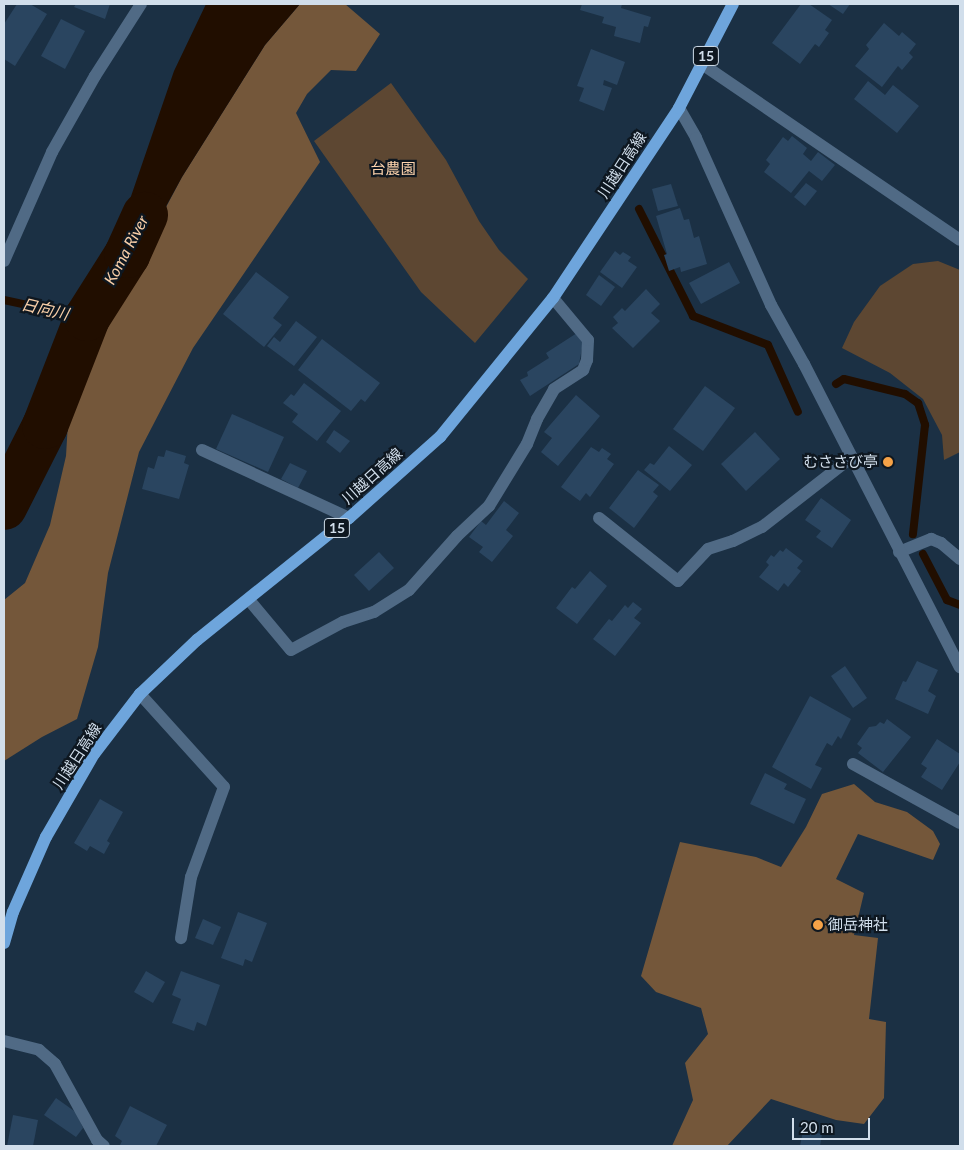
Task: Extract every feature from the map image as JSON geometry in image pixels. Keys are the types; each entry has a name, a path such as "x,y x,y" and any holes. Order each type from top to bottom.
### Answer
{"main road":[{"name":"15","path":"679,108 733,4"},
{"name":"川越日高線","path":"4,943 13,912 46,837 94,754 140,694 197,640 350,518 440,437 552,298 679,108"}],"street":[{"path":"4,260 52,152 95,76 141,4"},
{"path":"702,64 960,240"},
{"path":"679,108 696,138 771,306 852,457 899,552 960,667"},
{"path":"249,600 291,650 343,622 374,612 409,590 457,536 489,506 527,444 537,419 554,388 583,370 588,360 588,340 552,298"},
{"path":"202,450 350,518"},
{"path":"599,518 678,581 708,549 733,541 762,527 852,457"},
{"path":"899,552 931,539 941,543 960,559"},
{"path":"140,694 224,788 191,878 181,938"},
{"path":"853,764 960,823"},
{"path":"4,1041 38,1050 55,1064 97,1140 104,1146"}],"green space":[{"name":"台農園","path":"391,83 446,160 479,221 499,250 528,279 475,343 421,292 314,141"},
{"path":"938,261 960,270 960,452 944,460 942,435 923,399 890,373 842,348 854,322 880,286 913,264"}],"shaded area":[{"path":"300,4 345,4 380,34 356,71 331,70 307,94 296,113 320,162 193,348 139,452 108,573 98,647 77,719 42,737 4,761 4,600 25,583 50,525 66,456 70,388 182,177 265,45"},
{"path":"854,784 875,802 907,812 933,831 940,844 933,860 858,834 836,879 864,893 854,935 878,938 869,1019 886,1022 884,1098 864,1124 836,1120 771,1099 727,1146 672,1146 693,1100 685,1063 708,1034 701,1008 656,992 641,976 680,842 756,857 781,867 806,827 822,794"}],"water":[{"path":"206,4 300,4 265,45 182,177 133,267 104,275 174,71"}],"building":[{"path":"17,4 30,4 47,14 15,66 4,59 4,24"},
{"path":"76,4 110,4 105,19 74,7"},
{"path":"582,4 622,4 621,8 651,17 648,27 644,26 640,43 614,36 616,27 602,23 604,17 580,10"},
{"path":"801,4 809,4 832,20 825,30 829,33 819,47 815,44 800,64 772,43"},
{"path":"828,4 850,4 843,14"},
{"path":"61,19 85,31 65,69 41,56"},
{"path":"884,23 899,36 902,32 916,44 909,53 913,57 902,70 898,66 882,87 855,66 869,49 866,45"},
{"path":"591,49 625,62 617,85 604,80 603,85 612,88 604,111 579,101 584,88 577,86"},
{"path":"868,81 885,95 893,85 919,106 897,133 854,99"},
{"path":"792,136 807,148 803,154 811,161 818,152 835,165 822,181 809,171 791,193 764,172 770,164 766,160 783,137 788,141"},
{"path":"806,183 817,191 805,206 794,197"},
{"path":"671,184 678,206 658,211 652,189"},
{"path":"680,208 684,220 689,219 694,238 699,236 707,264 681,272 680,267 669,271 664,255 667,254 656,216"},
{"path":"615,251 620,255 623,252 631,257 628,261 637,267 622,288 600,272"},
{"path":"729,262 740,283 701,304 689,283"},
{"path":"256,272 289,297 273,318 282,325 264,347 223,314"},
{"path":"599,275 615,287 601,306 586,295"},
{"path":"646,289 660,304 651,313 660,321 633,348 612,328 618,323 613,317 622,308 625,311"},
{"path":"296,321 317,337 294,366 267,346 274,337 280,342"},
{"path":"577,333 583,343 579,364 530,396 520,380 528,376 527,372 549,358 546,353"},
{"path":"322,339 380,383 365,402 361,399 351,411 298,370"},
{"path":"304,383 341,411 317,441 292,422 298,414 283,403 291,394 294,396"},
{"path":"705,386 735,408 703,451 673,429"},
{"path":"576,395 600,416 558,466 541,452 552,438 544,432"},
{"path":"232,414 284,437 268,472 216,449"},
{"path":"334,430 350,441 340,453 326,442"},
{"path":"755,432 780,459 746,491 721,464"},
{"path":"669,446 692,465 670,491 644,470 650,463 654,465"},
{"path":"591,447 599,452 602,448 611,454 607,459 614,464 590,497 586,493 580,501 561,487"},
{"path":"166,450 186,456 184,463 189,465 179,499 142,489 148,467 154,469 158,456 164,457"},
{"path":"290,463 307,471 298,488 281,479"},
{"path":"638,470 659,485 653,492 658,496 634,528 609,508"},
{"path":"821,498 851,520 832,548 816,537 821,531 805,520"},
{"path":"504,501 519,513 506,530 513,536 492,562 479,552 483,547 469,537 481,521 486,525"},
{"path":"786,548 803,561 797,568 801,571 788,587 784,583 778,591 759,577 769,565 766,562 771,555 774,557 780,550 783,552"},
{"path":"379,552 394,568 369,591 354,575"},
{"path":"590,571 607,586 577,624 556,608 572,587 575,589"},
{"path":"633,602 642,609 634,618 641,623 615,656 593,639 609,619 612,621 625,605 628,608"},
{"path":"917,661 938,670 928,691 936,696 928,714 895,699 903,681 906,682"},
{"path":"845,666 867,698 853,708 831,676"},
{"path":"810,696 851,719 841,739 838,736 832,746 827,743 815,765 822,768 811,789 772,767"},
{"path":"887,719 911,737 883,772 858,753 862,748 857,744 869,727 876,726 880,722 884,724"},
{"path":"937,739 960,754 960,762 942,790 921,777 927,768 921,764"},
{"path":"765,773 787,784 784,789 806,799 794,824 750,804"},
{"path":"100,799 123,812 107,841 110,843 104,854 90,846 87,851 74,843"},
{"path":"238,912 267,923 252,962 245,959 243,966 221,958"},
{"path":"203,919 221,927 213,945 195,938"},
{"path":"146,971 165,982 153,1003 134,992"},
{"path":"181,971 220,985 206,1026 197,1022 194,1031 172,1023 181,999 172,995"},
{"path":"56,1098 77,1113 83,1128 76,1137 44,1115"},
{"path":"130,1106 167,1125 156,1146 120,1145 122,1141 115,1136"},
{"path":"13,1115 38,1120 33,1146 7,1146"},
{"path":"803,1131 822,1134 820,1146 800,1146"}],"waterway":[{"path":"639,209 693,316 768,345 798,412"},
{"name":"Koma River","path":"4,507 45,426 87,318 127,255 145,215"},
{"name":"日向川","path":"4,300 87,318"},
{"path":"836,384 844,379 905,394 918,403 925,425 913,534"},
{"path":"923,554 947,600 960,605"}],"place":[{"name":"むささび亭","path":"888,462"},
{"name":"御岳神社","path":"818,925"}]}
